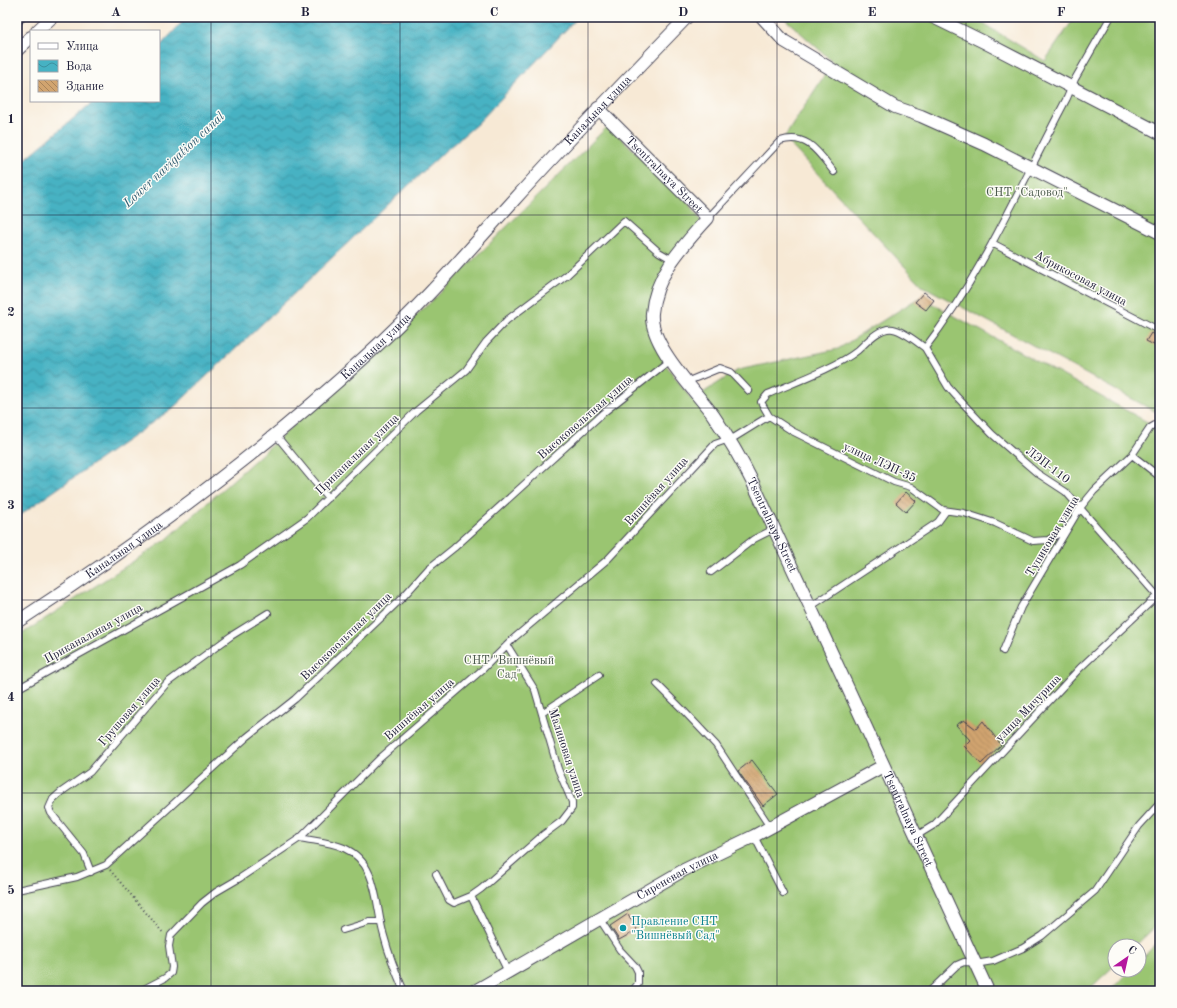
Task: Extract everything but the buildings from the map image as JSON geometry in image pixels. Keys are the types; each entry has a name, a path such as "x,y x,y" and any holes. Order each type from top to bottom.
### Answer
{"street":[{"path":"38,30 52,17"},
{"name":"Канальная улица","path":"17,622 167,519 275,434 368,354 399,324 598,108 687,17"},
{"path":"762,17 784,41 895,107 920,116 984,144 1160,233"},
{"path":"933,17 1160,134"},
{"path":"17,50 30,38"},
{"name":"Tsentralnaya Street","path":"598,108 708,218 673,260 659,286 652,314 657,334 670,360 729,439 753,483 988,991"},
{"name":"Сиреневая улица","path":"475,991 684,870 754,836 883,766"}],"lane":[{"path":"17,22 23,17"},
{"path":"769,416 761,406 762,400 768,394 847,358 872,337 885,331 892,329 900,332 925,348 956,304 992,243 1071,88 1110,18"},
{"path":"708,218 780,141 790,138 797,138 808,144 817,150 834,172"},
{"name":"Приканальная улица","path":"17,689 240,565 306,518 416,411 466,370 486,342 507,320 567,275 624,221 654,248 673,260"},
{"name":"Абрикосовая улица","path":"992,243 1160,331"},
{"name":"ЛЭП-110","path":"925,348 948,387 961,401 992,434 1036,473 1066,492 1159,598"},
{"name":"Высоковольтная улица","path":"17,890 91,872 106,865 247,737 295,699 403,596 428,568 454,548 603,413 670,360"},
{"path":"686,382 720,368 731,372 749,391"},
{"name":"Вишнёвая улица","path":"170,938 175,930 216,892 240,878 300,838 379,759 483,669 507,645 608,559 708,450 719,441 729,439 769,416"},
{"name":"улица ЛЭП-35","path":"769,416 798,435 894,482 911,487 946,511 964,513 995,523 1033,541 1048,540 1067,529"},
{"name":"Тупиковая улица","path":"1003,651 1022,607 1080,508 1094,491 1132,455 1150,428 1155,425 1160,426"},
{"path":"275,434 328,498"},
{"path":"1132,455 1160,477"},
{"path":"810,607 938,522 946,511"},
{"path":"711,572 754,539 774,529"},
{"name":"улица Мичурина","path":"916,836 934,825 1080,668 1159,598"},
{"name":"Грушовая улица","path":"91,872 84,854 51,813 49,808 51,803 61,792 90,772 167,683 231,636 268,614"},
{"name":"Малиновая улица","path":"436,874 449,900 454,903 471,896 543,835 562,821 572,808 572,802 558,769 532,683 507,645"},
{"path":"542,713 599,675"},
{"path":"656,684 687,713 716,745 770,827"},
{"path":"930,991 957,965 964,962 975,963 993,961 1023,948 1042,936 1083,902 1103,880 1139,826 1160,803"},
{"path":"754,836 783,893"},
{"path":"300,838 345,848 359,858 372,881 379,903 381,922 386,943 404,991"},
{"path":"471,896 508,972"},
{"path":"599,918 620,950 638,972 638,984 632,991"},
{"path":"343,930 369,922 381,922"},
{"path":"140,991 166,978 171,973 172,967 169,946 170,938"}],"path":[{"path":"106,865 163,933 170,938"}],"green space":[{"name":"СНТ \"Садовод\"","path":"783,17 972,17 1045,61 1075,17 1160,17 1160,414 923,286 784,138 833,62"},
{"name":"СНТ \"Вишнёвый Сад\"","path":"608,126 688,201 704,226 663,278 649,317 666,365 692,400 738,370 838,349 920,297 1160,429 1160,922 1143,938 1107,938 1107,972 1087,991 17,991 17,637 166,540 432,301"},
{"path":"1160,940 1160,991 1110,991 1122,978 1147,978 1147,953"}],"water":[{"name":"Lower navigation canal","path":"187,17 578,17 477,124 445,151 173,408 17,517 17,166 93,102 160,102 160,46"}],"place":[{"name":"Правление СНТ \"Вишнёвый Сад\"","path":"623,928"}]}
